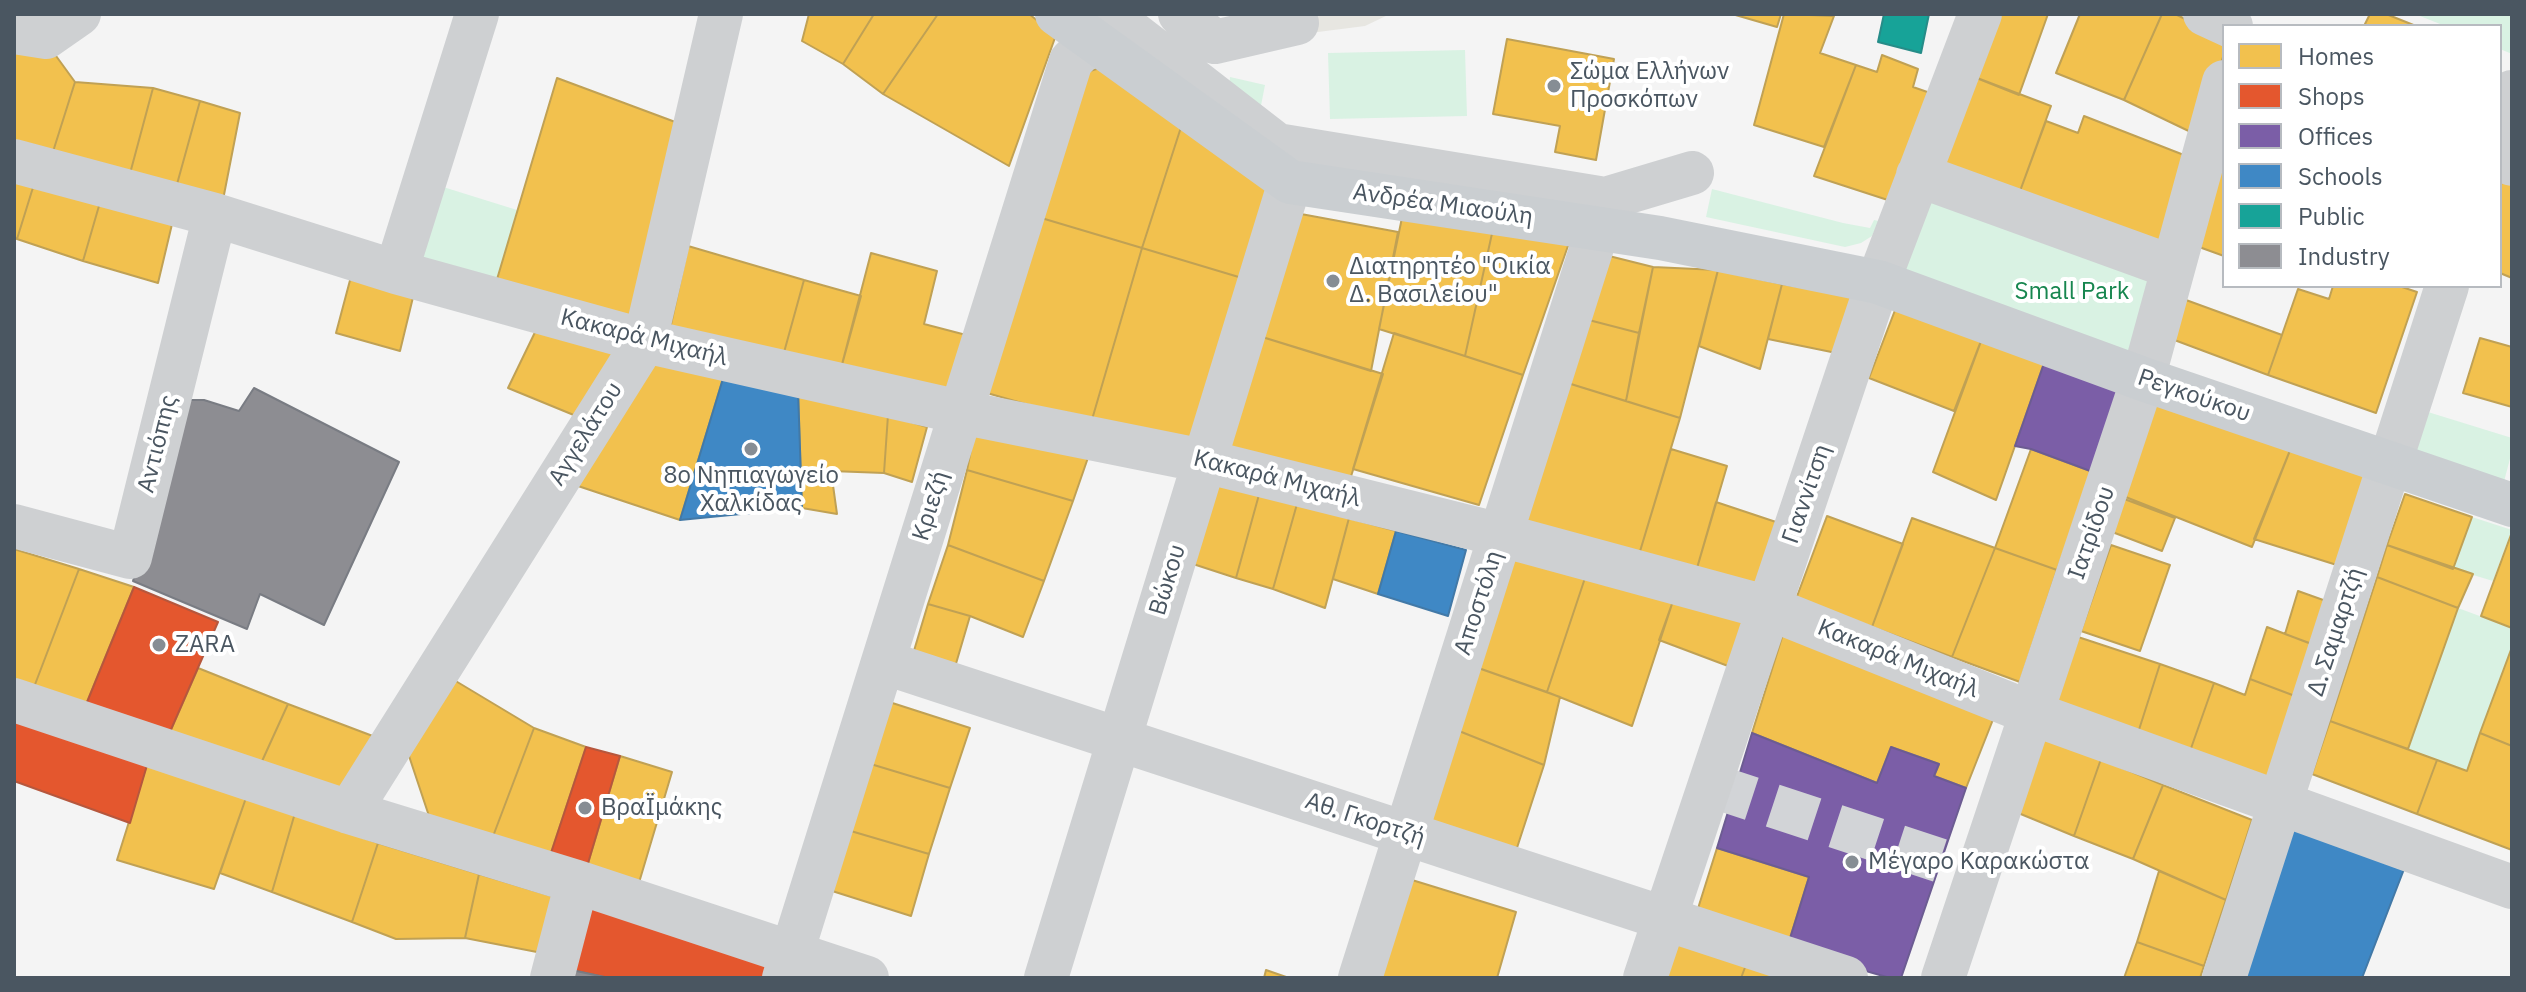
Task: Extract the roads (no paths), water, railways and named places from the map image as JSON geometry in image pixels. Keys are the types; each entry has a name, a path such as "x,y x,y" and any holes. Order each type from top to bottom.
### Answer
{"main road":[{"name":"Ανδρέα Μιαούλη","path":"1057,14 1100,27 1290,182 1598,228 1878,282"},
{"name":"Ρεγκούκου","path":"1878,282 2143,379 2512,505"}],"street":[{"path":"14,32 46,37 79,14"},
{"path":"396,272 477,14"},
{"name":"Αγγελάτου","path":"349,812 645,341 721,14"},
{"path":"1180,14 1277,145 1605,199 1692,173"},
{"name":"Γιαννίτση","path":"1645,978 1878,282 1980,14"},
{"path":"2205,14 2227,24"},
{"path":"1100,27 1214,62 1297,23"},
{"name":"Κριεζή","path":"788,966 1071,61 1100,27"},
{"name":"Ιατρίδου","path":"1943,978 2143,379 2222,89"},
{"path":"2502,120 2512,92"},
{"name":"Κακαρά Μιχαήλ","path":"14,161 215,215 396,272 645,341 960,412 1204,461 1501,535 1769,608 2031,713 2512,887"},
{"path":"1918,175 2172,267"},
{"name":"Βώκου","path":"1046,978 1290,182"},
{"name":"Αντιόπης","path":"14,526 130,557 215,215"},
{"name":"Αποστόλη","path":"1360,978 1598,228"},
{"name":"Δ. Σαμαρτζή","path":"2224,978 2446,288"},
{"name":"Αθ. Γκορτζή","path":"883,662 1846,978"},
{"path":"14,700 349,812 577,882 788,966 867,978"},
{"path":"552,978 577,882"}],"tunnel":[{"path":"1710,785 1978,873"}],"place":[{"name":"Σώμα Ελλήνων Προσκόπων","path":"1554,86"},
{"name":"Διατηρητέο \"Οικία Δ. Βασιλείου\"","path":"1333,281"},
{"name":"8ο Νηπιαγωγείο Χαλκίδας","path":"751,449"},
{"name":"ZARA","path":"159,645"},
{"name":"ΒραΪμάκης","path":"585,808"},
{"name":"Μέγαρο Καρακώστα","path":"1852,862"}],"park label":[{"name":"Small Park","path":"2072,292"}]}
